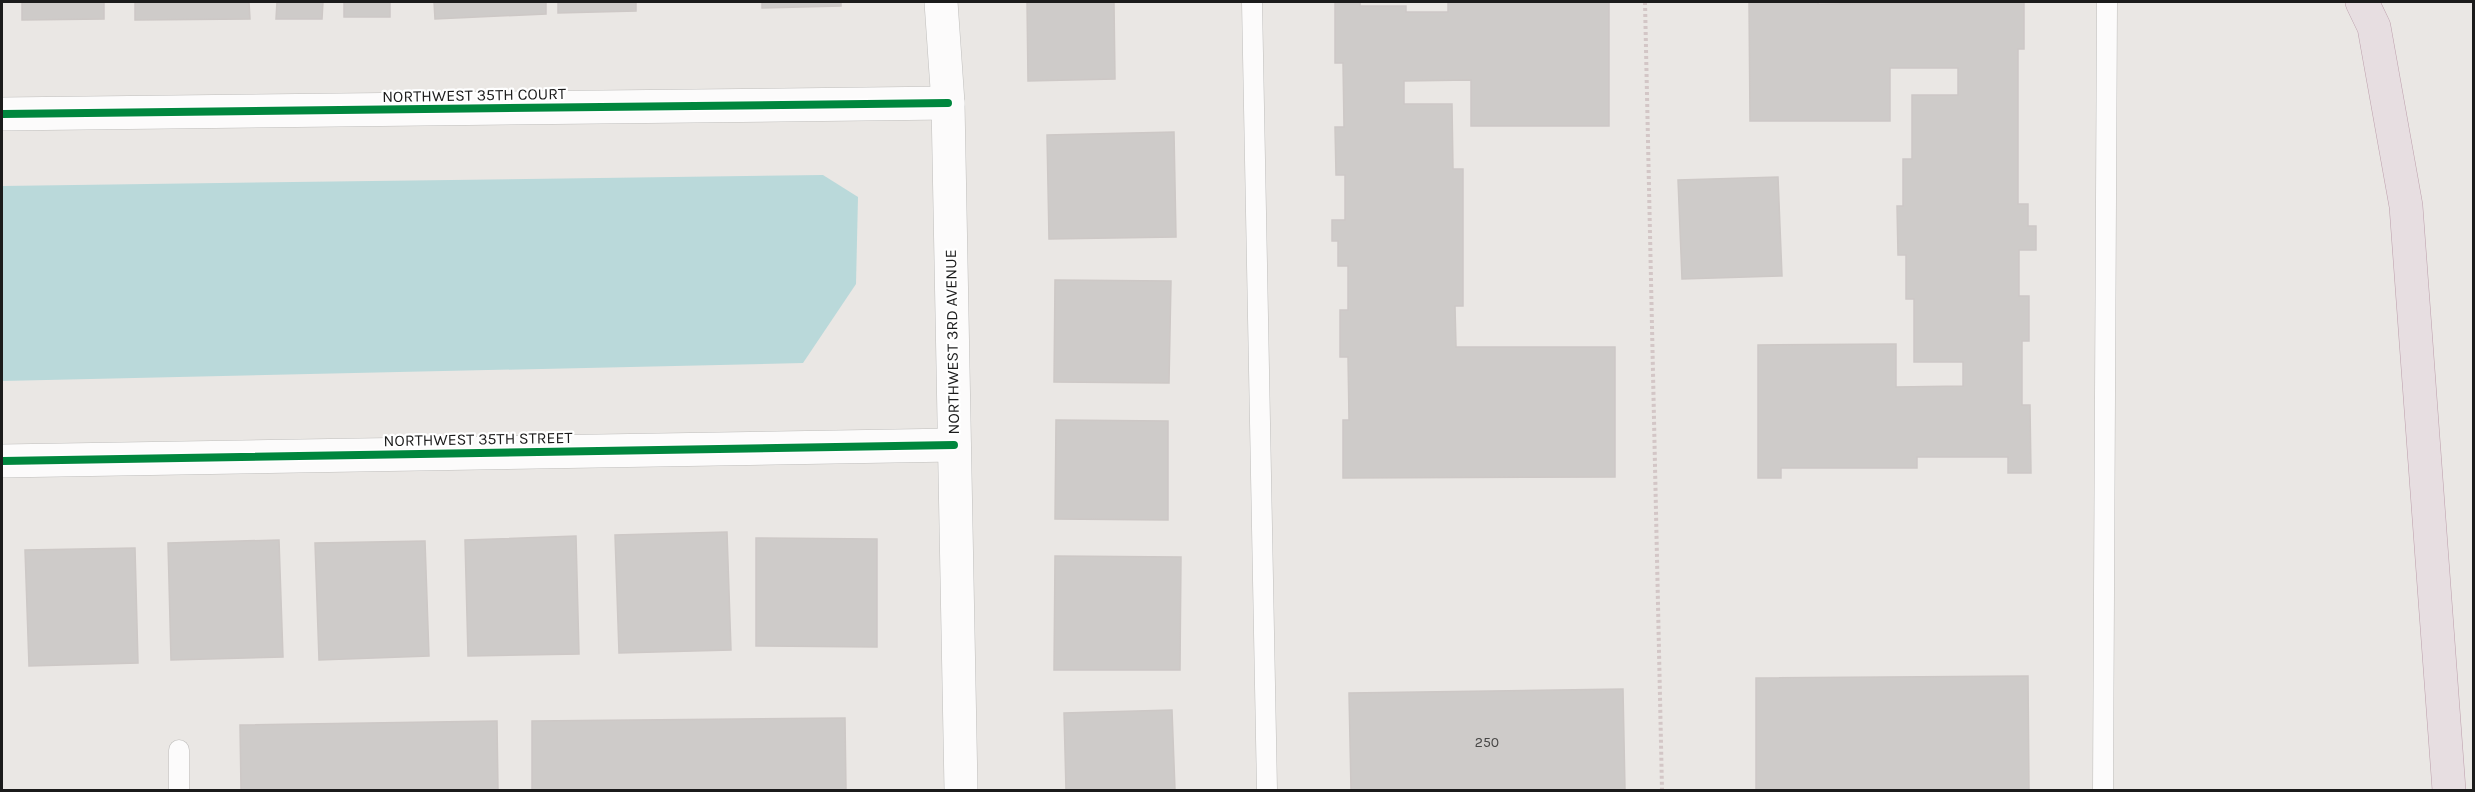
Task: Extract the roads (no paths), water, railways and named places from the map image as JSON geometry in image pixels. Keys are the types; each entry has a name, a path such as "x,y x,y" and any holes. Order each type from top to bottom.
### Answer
{"highway":[{"path":"2362,2 2374,27 2406,206 2449,790"}],"street":[{"name":"NORTHWEST 3RD AVENUE","path":"941,2 948,103 961,790"},
{"name":"NORTHWEST 35TH COURT","path":"2,114 948,103"},
{"name":"NORTHWEST 35TH STREET","path":"2,461 954,445"}],"lane":[{"path":"1252,2 1267,790"},
{"path":"2103,790 2107,2"},
{"path":"179,750 179,790"}],"water":[{"path":"823,175 858,197 856,284 803,363 2,381 2,186"}]}
